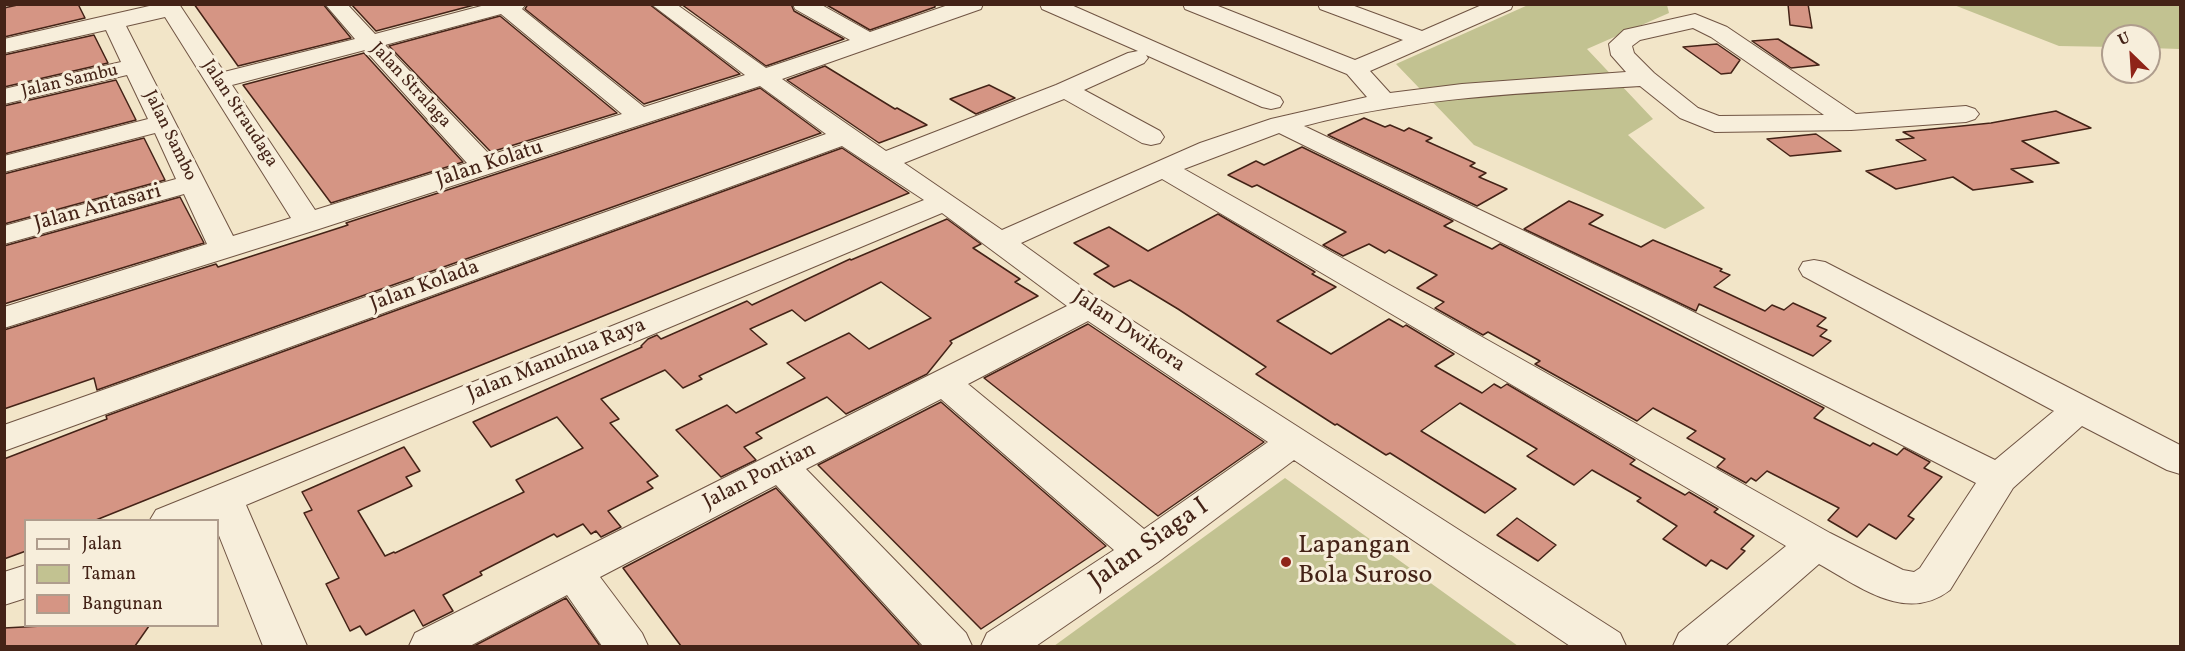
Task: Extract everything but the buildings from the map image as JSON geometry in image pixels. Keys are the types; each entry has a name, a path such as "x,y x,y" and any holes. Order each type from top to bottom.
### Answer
{"street":[{"name":"Jalan Stralaga","path":"335,4 486,166"},
{"name":"Jalan Dwikora","path":"661,4 845,136 945,202 1089,307 1604,646"},
{"path":"803,4 867,40"},
{"name":"Jalan Kolatu","path":"4,318 765,77 867,40 936,10 973,4"},
{"path":"1050,4 1275,113 2000,478"},
{"path":"1077,16 1110,4"},
{"path":"1192,4 1354,69 1384,101"},
{"path":"1328,4 1422,39"},
{"path":"1462,4 1493,8"},
{"path":"218,81 508,5 641,117"},
{"path":"4,46 170,7"},
{"name":"Jalan Straudaga","path":"170,7 309,223"},
{"path":"1354,69 1493,8"},
{"path":"1851,122 1719,32 1695,13 1632,35 1620,44 1623,55 1645,78 1689,114 1715,124 1851,122 1966,114"},
{"name":"Jalan Sambo","path":"113,22 225,249"},
{"path":"885,161 1065,90 1136,58"},
{"name":"Jalan Sambu","path":"4,97 135,66"},
{"path":"1000,242 1217,146 1275,113 1333,111 1384,101 1480,90 1645,78"},
{"path":"1065,90 1151,137"},
{"path":"4,164 163,123"},
{"name":"Jalan Kolada","path":"4,439 845,136"},
{"path":"1165,169 1816,544 1903,588 1917,589 1935,579 2000,478 2079,409"},
{"name":"Jalan Antasari","path":"4,235 192,183"},
{"name":"Jalan Manuhua Raya","path":"172,519 945,202"},
{"path":"1814,269 2181,461"},
{"name":"Jalan Pontian","path":"431,646 1089,307"},
{"path":"944,383 1143,551"},
{"name":"Jalan Siaga I","path":"1003,646 1143,551 1295,441"},
{"path":"782,467 950,646"},
{"path":"223,498 285,646"},
{"path":"1695,646 1816,544"},
{"path":"573,571 626,646"},
{"path":"4,589 24,581"}],"green space":[{"path":"1528,5 1667,5 1669,13 1587,49 1653,119 1628,135 1705,208 1665,229 1474,145 1396,64"},
{"path":"1954,5 2180,5 2180,49 2161,48 2161,24 2101,24 2101,47 2059,46"},
{"name":"Lapangan Bola Suroso","path":"1285,478 1518,646 1054,646"}],"place":[{"name":"Lapangan Bola Suroso","path":"1286,562"}]}
